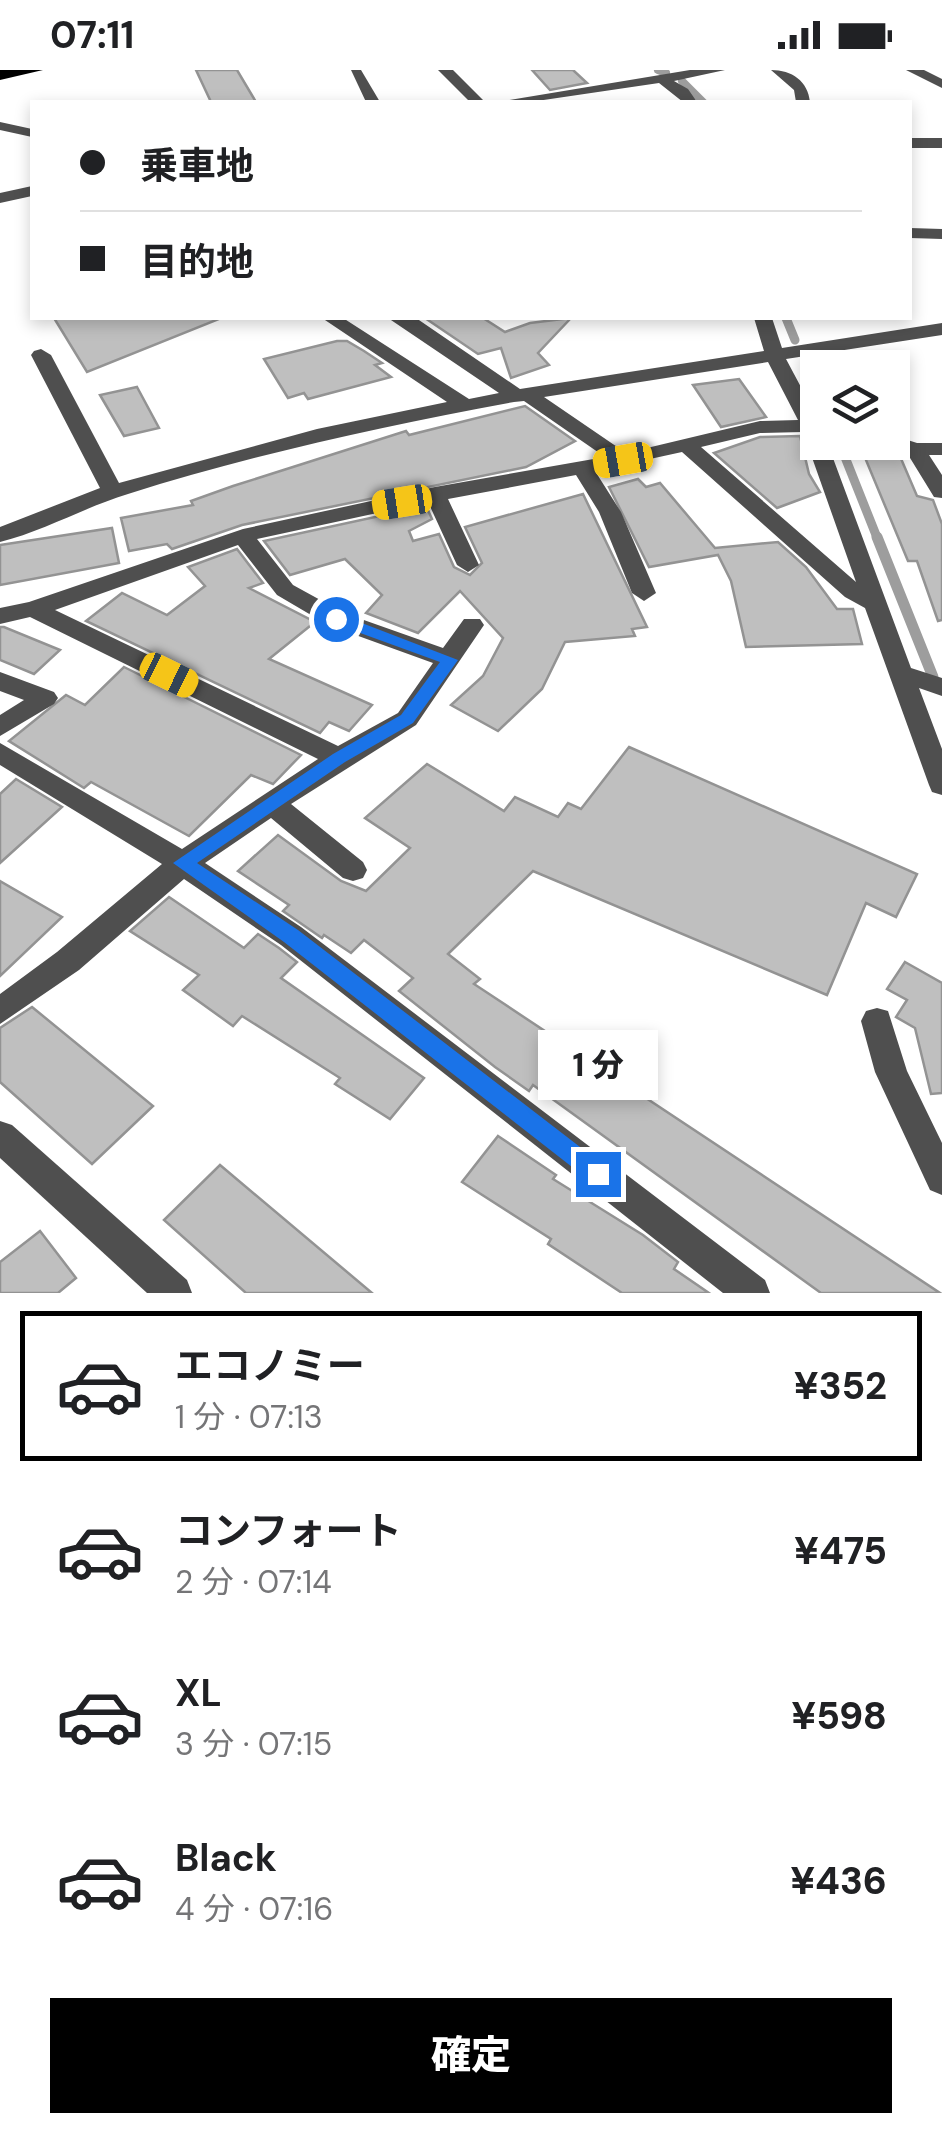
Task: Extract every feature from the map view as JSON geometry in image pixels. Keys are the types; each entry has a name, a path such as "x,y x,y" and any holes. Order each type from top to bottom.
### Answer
{"highway":[{"path":"0,75 34,70"}],"street":[{"path":"445,70 476,100"},
{"path":"518,100 718,70"},
{"path":"778,70 802,89 803,100"},
{"path":"913,70 939,80"},
{"path":"356,73 372,100"},
{"path":"660,78 689,100"},
{"path":"0,126 30,134"},
{"path":"912,144 942,143"},
{"path":"0,198 30,192"},
{"path":"912,234 942,234"},
{"path":"334,320 465,405"},
{"path":"349,329 376,320"},
{"path":"407,320 454,357 623,460"},
{"path":"764,320 776,356 800,400"},
{"path":"894,320 909,334"},
{"path":"0,535 112,492 330,433 465,405 942,329"},
{"path":"42,356 112,492"},
{"path":"0,616 33,609 243,536 434,494 623,460 760,427 800,426"},
{"path":"686,445 853,592 873,602"},
{"path":"910,447 942,449"},
{"path":"915,449 942,492"},
{"path":"826,460 873,602 942,786"},
{"path":"582,467 610,512 644,593"},
{"path":"434,494 468,565"},
{"path":"243,536 285,590 336,619 450,660"},
{"path":"33,609 339,758"},
{"path":"0,1010 68,960 182,863 339,758 407,719 472,625"},
{"path":"898,672 942,687"},
{"path":"0,681 45,698 0,726"},
{"path":"0,754 182,863 291,936 752,1293"},
{"path":"271,804 353,870"},
{"path":"876,1021 891,1072 942,1179"},
{"path":"0,1136 174,1293"}],"building":[{"path":"196,70 237,70 255,100 210,100"},
{"path":"532,70 573,70 587,83 550,90"},
{"path":"55,320 217,320 87,372"},
{"path":"428,320 486,320 505,332 530,323 569,320 538,353 549,365 511,378 501,348 478,354"},
{"path":"347,341 382,363 375,365 391,377 308,399 304,393 288,398 264,359"},
{"path":"739,379 766,417 721,427 693,385"},
{"path":"137,387 159,428 124,436 100,395"},
{"path":"525,406 575,441 526,467 242,525 172,549 167,544 129,551 121,518 193,505 191,501 233,486 406,431 409,435"},
{"path":"800,436 800,460 806,460 820,492 777,508 714,453 760,437"},
{"path":"866,460 902,460 917,496 933,500 942,524 942,620 938,621 917,561 908,561"},
{"path":"638,479 646,487 660,483 715,548 778,542 806,567 837,609 853,609 862,644 746,647 731,581 718,555 649,567 609,487"},
{"path":"583,494 647,627 632,629 635,636 565,642 542,689 498,731 451,705 483,676 503,638 460,591 418,633 366,613 382,595 345,559 290,575 264,541 426,506 432,519 409,531 413,541 439,534 454,567 470,575 482,563 465,527"},
{"path":"112,528 119,563 0,585 0,545"},
{"path":"237,549 263,583 249,588 315,622 269,659 372,705 349,731 329,722 320,733 86,621 122,593 167,615 205,586 188,567"},
{"path":"0,627 60,650 34,674 0,660"},
{"path":"124,667 301,755 273,784 251,775 189,836 91,782 84,788 9,741 66,695 85,705"},
{"path":"629,747 917,874 896,917 866,903 827,995 533,871 448,954 480,979 474,984 940,1293 821,1293 533,1085 529,1091 495,1067 399,991 413,978 364,940 351,953 324,935 322,938 283,911 289,905 238,871 278,835 341,881 366,891 410,848 365,818 427,764 504,811 515,797 558,817 568,803 581,809"},
{"path":"16,779 62,807 0,863 0,794"},
{"path":"0,881 62,917 0,976"},
{"path":"169,897 244,948 258,934 279,948 297,962 281,978 424,1078 390,1119 335,1084 340,1078 242,1016 233,1026 183,990 199,975 130,931"},
{"path":"905,962 942,983 942,1093 931,1094 915,1028 896,1017 907,1000 887,989"},
{"path":"32,1007 153,1106 92,1164 0,1082 0,1028"},
{"path":"498,1136 556,1175 553,1179 643,1235 678,1262 674,1269 709,1293 622,1293 548,1244 551,1239 462,1182"},
{"path":"220,1165 372,1293 246,1293 164,1220"},
{"path":"40,1231 76,1278 58,1293 0,1293 0,1262"}],"waterway":[{"path":"658,70 666,73"},
{"path":"682,81 701,100"},
{"path":"787,320 795,340"},
{"path":"846,460 878,540"},
{"path":"877,537 933,677"}],"route":[{"path":"336,619 450,660 407,719 339,758 182,863 291,936 598,1174"}]}
